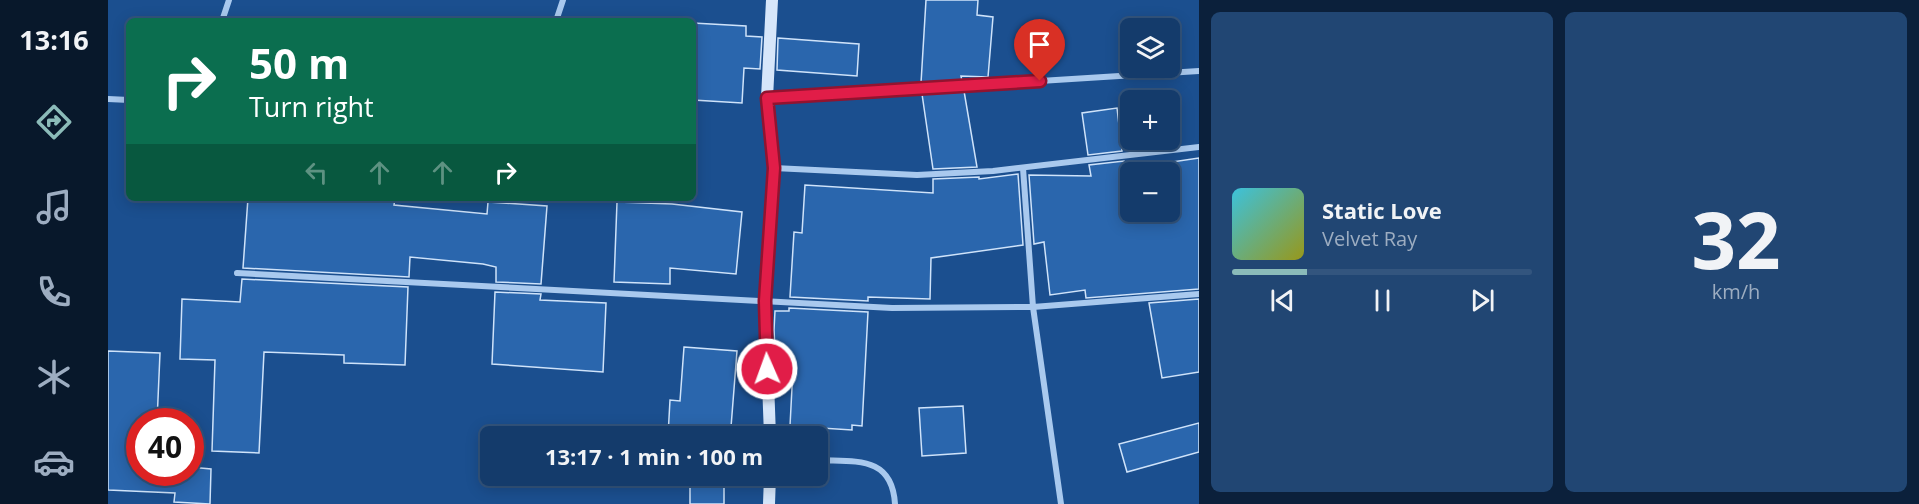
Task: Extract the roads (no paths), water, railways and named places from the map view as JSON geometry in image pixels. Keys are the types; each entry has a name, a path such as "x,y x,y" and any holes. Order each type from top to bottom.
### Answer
{"street":[{"path":"223,18 229,0"},
{"path":"557,18 563,0"},
{"path":"770,426 765,301 774,168 767,98 772,0"},
{"path":"767,98 1199,71"},
{"path":"108,99 126,100"},
{"path":"774,168 916,175 1023,168 1199,147"},
{"path":"1023,168 1033,307 1061,504"},
{"path":"237,273 892,308 1033,307 1199,294"},
{"path":"828,461 867,463 880,467 889,482 895,504"},
{"path":"769,504 770,486"}]}
